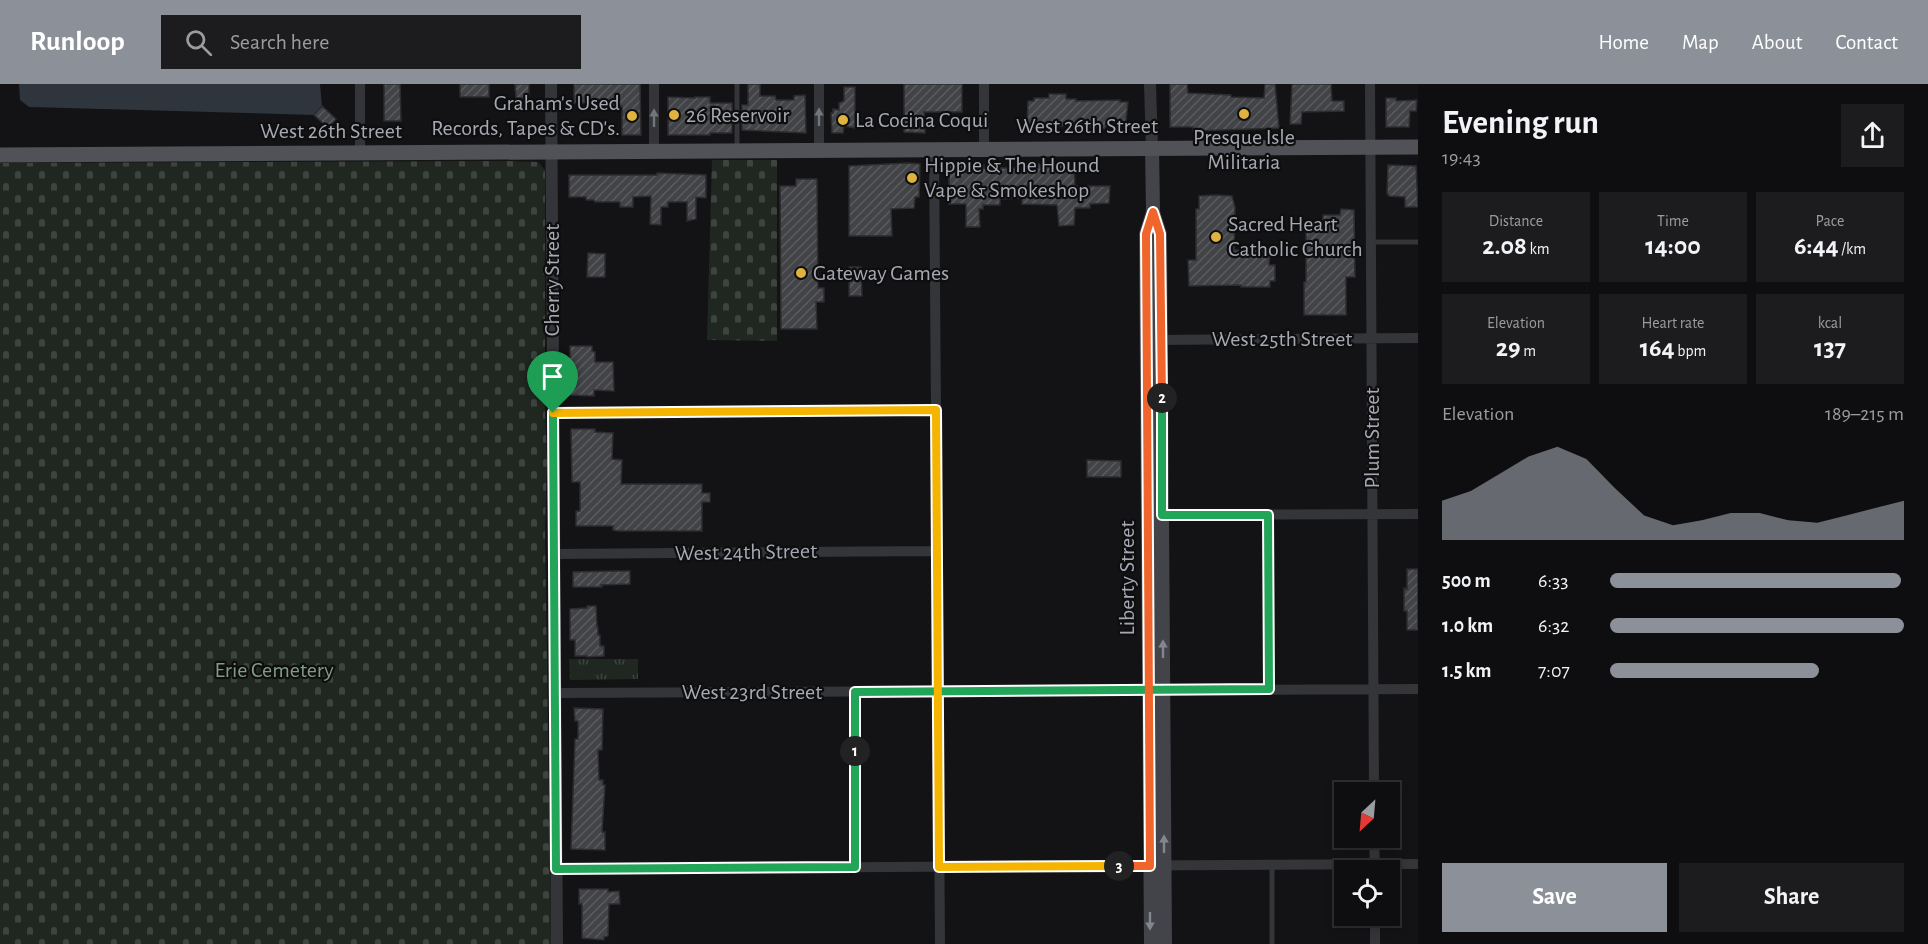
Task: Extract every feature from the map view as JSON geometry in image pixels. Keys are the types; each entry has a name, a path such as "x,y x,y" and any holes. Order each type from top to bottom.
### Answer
{"main road":[{"name":"West 26th Street","path":"0,155 1418,147"},
{"name":"Liberty Street","path":"1151,944 1150,866 1156,690 1155,515 1161,339 1160,234 1153,212 1152,148"},
{"name":"Liberty Street","path":"1153,212 1146,234 1147,340 1155,515"},
{"name":"Liberty Street","path":"1156,690 1165,866 1165,944"}],"street":[{"path":"360,84 360,153"},
{"name":"Cherry Street","path":"551,84 557,944"},
{"path":"654,84 654,152"},
{"path":"819,84 819,150"},
{"path":"984,84 984,149"},
{"name":"Liberty Street","path":"1150,84 1152,148"},
{"name":"Plum Street","path":"1370,84 1374,782"},
{"path":"934,150 940,944"},
{"name":"West 25th Street","path":"1147,340 1418,338"},
{"path":"553,413 936,410"},
{"path":"1155,515 1418,514"},
{"name":"West 24th Street","path":"554,554 937,551"},
{"name":"West 23rd Street","path":"555,693 1418,688"},
{"path":"1400,865 1418,864"},
{"path":"556,869 1334,866"},
{"path":"1375,926 1375,944"}],"lane":[{"path":"737,84 737,151"},
{"path":"1371,242 1418,242"},
{"path":"1268,515 1269,689"},
{"path":"855,692 855,867"},
{"path":"1272,865 1272,944"}],"green space":[{"path":"712,160 777,160 777,341 707,340"},
{"name":"Erie Cemetery","path":"538,162 545,170 547,458 545,530 551,944 0,944 0,163"},
{"path":"569,659 638,659 638,679 570,680"}],"shaded area":[{"path":"19,84 320,84 322,106 314,115 29,107 20,100"}],"building":[{"path":"384,84 400,84 401,121 384,121"},
{"path":"460,84 489,84 489,97 460,97"},
{"path":"515,84 529,84 529,98 516,98"},
{"path":"574,84 640,84 641,135 622,135 622,106 604,107 604,103 574,103"},
{"path":"748,84 760,84 760,96 775,96 776,100 794,100 794,96 805,95 806,133 742,130 742,105 748,105"},
{"path":"904,84 962,84 962,112 924,112 925,133 904,132"},
{"path":"1170,84 1187,84 1188,93 1264,98 1265,84 1275,84 1279,128 1193,131 1193,127 1170,127"},
{"path":"1331,84 1332,101 1344,101 1344,111 1302,112 1301,124 1290,124 1292,85"},
{"path":"844,87 855,87 855,128 844,126 843,133 832,133 831,113 833,109 839,110 839,103 844,101"},
{"path":"1049,94 1066,94 1066,99 1076,99 1076,101 1120,100 1120,102 1128,102 1126,120 1124,123 1110,122 1104,129 1041,126 1041,129 1030,129 1027,127 1028,101 1034,101 1034,98 1049,98"},
{"path":"668,97 710,97 710,103 732,103 732,133 668,135"},
{"path":"1386,98 1396,98 1396,101 1417,100 1416,111 1410,111 1409,127 1386,127"},
{"path":"322,106 336,119 328,128 314,115"},
{"path":"1036,162 1036,164 1074,164 1075,186 1110,186 1109,203 1090,204 1090,208 1075,208 1074,225 1059,226 1057,205 1022,204 1022,198 1000,199 1000,205 983,205 983,209 979,209 980,227 966,227 966,204 949,204 949,163 984,165 984,168 1022,168 1022,163"},
{"path":"920,164 919,197 915,197 914,208 891,209 892,236 849,236 849,166"},
{"path":"1388,165 1416,166 1418,207 1405,207 1405,197 1389,196 1387,193"},
{"path":"657,173 706,175 706,198 696,197 696,219 687,221 687,202 668,202 668,207 661,207 661,225 650,224 651,196 633,197 633,207 620,207 620,202 595,202 586,200 586,197 569,197 569,175 657,175"},
{"path":"796,179 817,179 818,288 824,288 824,302 816,302 817,329 781,329 780,186 796,186"},
{"path":"1199,196 1232,196 1235,207 1234,250 1270,250 1269,265 1275,265 1275,281 1270,281 1270,287 1189,286 1188,260 1196,260 1196,209 1199,209"},
{"path":"1341,209 1354,210 1355,277 1346,277 1346,315 1304,315 1306,221 1323,221 1323,215 1340,215"},
{"path":"588,253 605,254 605,277 587,277"},
{"path":"849,267 861,267 862,296 849,296"},
{"path":"570,346 592,346 592,351 595,352 595,362 613,362 614,391 594,390 594,396 570,395"},
{"path":"571,429 595,429 595,432 613,433 612,459 622,460 621,484 702,484 702,493 710,493 710,502 702,502 702,531 618,531 613,530 613,526 576,526 576,511 580,511 580,482 572,482"},
{"path":"1087,460 1121,461 1121,477 1087,477"},
{"path":"1407,569 1418,569 1418,630 1407,630 1404,588 1407,589"},
{"path":"630,571 630,584 573,587 573,572"},
{"path":"587,606 596,606 598,635 600,635 600,646 604,646 604,656 575,656 575,640 570,640 570,609 587,608"},
{"path":"574,708 603,709 602,750 598,750 599,780 603,780 603,785 605,785 602,832 605,832 605,850 571,849 575,739 578,739 578,721 575,721"},
{"path":"579,889 619,891 620,904 609,904 608,936 604,937 604,940 582,938 582,904 579,904"}],"place":[{"name":"Presque Isle Militaria","path":"1244,114"},
{"name":"26 Reservoir","path":"674,115"},
{"name":"Graham's Used Records, Tapes & CD's.","path":"632,116"},
{"name":"La Cocina Coqui","path":"843,120"},
{"name":"Hippie & The Hound Vape & Smokeshop","path":"912,178"},
{"name":"Sacred Heart Catholic Church","path":"1216,237"},
{"name":"Gateway Games","path":"801,273"}],"route":[{"path":"553,413 556,869 855,867 855,692 938,691 1149,690 1269,689 1268,515 1162,515 1160,234 1153,212 1146,234 1147,340 1149,690 1150,866 939,867 939,779 938,691 937,555 937,481 936,410 553,413"}]}
